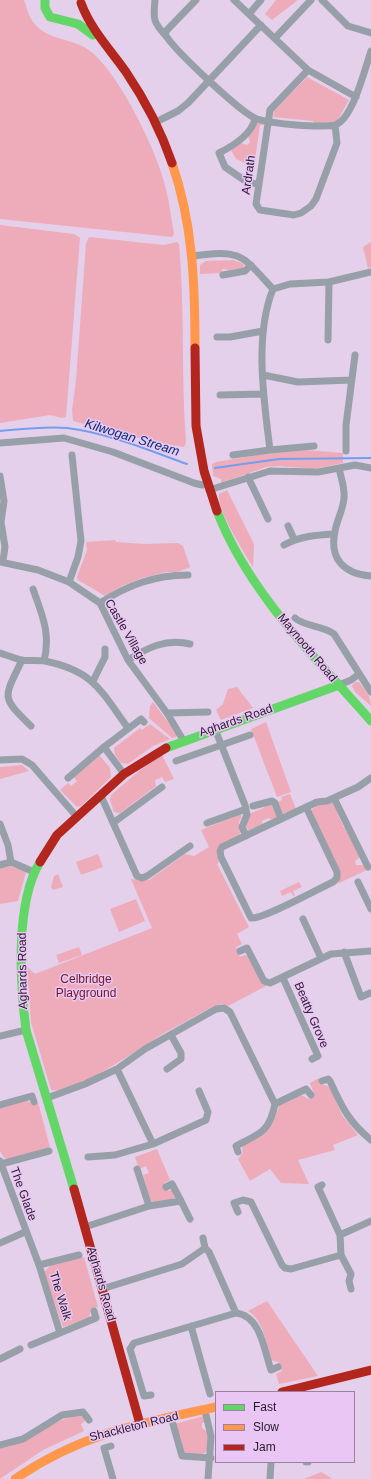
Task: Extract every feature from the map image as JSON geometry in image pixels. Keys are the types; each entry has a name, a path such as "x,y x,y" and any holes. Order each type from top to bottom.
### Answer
{"street":[{"path":"155,0 154,19 156,25 208,80 229,99 256,119 318,127 335,125 342,121 356,97 371,51"},
{"path":"166,36 167,30 196,0"},
{"path":"234,0 308,70 356,97"},
{"path":"249,14 261,0"},
{"path":"275,38 312,0"},
{"path":"322,0 348,26 371,33"},
{"path":"44,2 52,18 57,21 66,21 82,26 95,36 114,56"},
{"path":"66,21 76,15 81,2"},
{"path":"81,2 90,25 114,56"},
{"path":"156,122 178,111 188,103 261,25"},
{"name":"Maynooth Road","path":"114,56 135,86 156,122 169,152 180,187 193,256 196,425 208,487 225,533 247,571 277,612 371,721"},
{"name":"Ardrath","path":"308,70 270,110 256,204 258,209 289,215 298,214 306,210 316,199 337,142 335,125"},
{"name":"Ardrath","path":"256,119 245,140 219,153 225,167 244,180 259,185"},
{"path":"193,256 233,254 241,257 251,265 273,289"},
{"path":"223,275 245,271 251,265"},
{"path":"273,289 290,284 329,282 371,272"},
{"path":"328,340 329,282"},
{"path":"270,450 264,394 263,331 266,308 273,289"},
{"path":"217,337 230,337 263,331"},
{"path":"346,451 346,425 355,355"},
{"path":"263,375 298,382 352,380"},
{"path":"220,395 239,393 264,394"},
{"path":"0,444 64,438 112,452 208,487 273,471 318,472 355,465 371,468"},
{"path":"233,455 314,446"},
{"path":"69,582 78,557 81,541 72,456"},
{"path":"339,468 344,500 334,534 335,550 342,566 353,573 371,576"},
{"path":"0,476 4,501 2,522 5,547 2,562"},
{"path":"248,477 268,520"},
{"path":"288,526 294,540"},
{"path":"284,545 294,540 334,534"},
{"name":"Castle Village","path":"2,562 38,570 69,582 100,603 128,660 167,713 183,740"},
{"path":"100,603 121,590 135,584 164,576 188,575"},
{"path":"33,589 47,632 47,652 44,661"},
{"path":"295,618 298,622 324,628 334,634 371,692"},
{"path":"128,660 148,648 172,642 190,644"},
{"path":"93,681 105,657 105,649"},
{"path":"0,653 22,660 44,661 68,667 93,681 128,728"},
{"path":"22,660 10,685 8,698 12,707 31,726"},
{"path":"339,685 351,680 359,674"},
{"name":"Aghards Road","path":"140,1424 85,1227 26,1030 23,996 22,929 26,900 34,872 57,835 124,774 148,757 183,740 339,685"},
{"path":"167,713 208,712"},
{"path":"68,778 128,728 142,719 144,722"},
{"path":"215,729 221,746 250,807"},
{"path":"176,761 250,735"},
{"path":"104,748 124,774"},
{"path":"0,760 22,759 32,765 77,817"},
{"path":"306,807 337,872 337,878 333,882 256,918 249,916 220,854 222,847 246,836 306,807 317,802 334,798 358,787 371,778"},
{"path":"113,823 162,787"},
{"path":"101,796 135,874 140,877 147,876 190,846"},
{"path":"334,798 361,860 368,867"},
{"path":"208,823 268,801 273,801 281,819"},
{"path":"246,836 242,827 250,807"},
{"path":"0,824 8,845 11,862"},
{"path":"0,864 11,862 34,872"},
{"path":"358,882 371,909"},
{"path":"303,919 321,958"},
{"name":"Beatty Grove","path":"240,951 247,948 264,981 270,983 283,978 321,958 344,952 371,951"},
{"path":"344,952 361,997 370,993"},
{"name":"Beatty Grove","path":"283,978 318,1056 312,1059"},
{"path":"47,1098 84,1084 117,1068 145,1049 216,1009 221,1008 228,1010 275,1104 272,1120 268,1126 261,1133 236,1146 238,1152"},
{"path":"0,1036 26,1030"},
{"path":"167,1069 181,1059 181,1054 171,1035"},
{"path":"117,1068 153,1144"},
{"path":"322,1081 329,1080 346,1114 355,1126 371,1140"},
{"path":"275,1104 306,1089 311,1095"},
{"path":"88,1157 115,1155 153,1144 206,1120 208,1112 199,1091"},
{"path":"0,1105 32,1096 34,1102"},
{"name":"The Glade","path":"25,1232 0,1163 49,1151"},
{"path":"137,1169 149,1206"},
{"path":"166,1187 172,1184 190,1219"},
{"path":"322,1185 318,1187 340,1235 341,1255 351,1274 349,1281 351,1289"},
{"path":"85,1227 149,1206 181,1200"},
{"path":"238,1212 234,1203 244,1200 251,1202 282,1265 285,1268 291,1269 341,1255"},
{"path":"340,1235 371,1221"},
{"path":"0,1243 25,1232"},
{"name":"The Walk","path":"25,1232 39,1265 60,1333"},
{"path":"203,1238 206,1248 236,1313"},
{"path":"102,1289 182,1264 206,1248"},
{"name":"The Walk","path":"39,1265 79,1255"},
{"name":"The Walk","path":"31,1345 96,1318 94,1312"},
{"path":"151,1395 144,1396 130,1349 134,1343 236,1313 250,1317 255,1324 271,1370 278,1367"},
{"path":"191,1326 210,1394"},
{"path":"0,1359 20,1350"},
{"path":"286,1391 371,1370"},
{"name":"Shackleton Road","path":"15,1479 47,1457 69,1446 116,1429 215,1407"},
{"path":"0,1445 23,1439 62,1416 83,1412 89,1420"},
{"path":"206,1415 211,1436 208,1479"},
{"path":"173,1424 182,1456 210,1458"},
{"path":"111,1446 104,1448 112,1479"},
{"path":"270,1479 271,1463"}],"green space":[{"path":"0,0 24,0 29,15 36,26 51,36 86,48 105,66 116,81 127,98 147,136 155,156 166,189 174,234 172,237 0,219"},
{"path":"276,0 298,0 272,20 265,14"},
{"path":"307,77 349,100 337,121 315,124 313,121 273,117 274,111"},
{"path":"257,122 263,123 264,125 260,125 253,173 251,166 236,159 231,150 241,143 247,145 250,142 248,136"},
{"path":"0,225 74,234 80,238 66,417 62,418 50,415 0,423"},
{"path":"89,237 164,245 177,242 179,244 182,294 186,442 184,447 154,442 73,421 72,410 76,380 86,243"},
{"path":"371,242 371,267 368,268 363,247"},
{"path":"233,260 244,264 243,268 229,270 222,269 222,273 200,274 200,265 206,261"},
{"path":"306,450 343,453 343,463 313,469 278,466 266,467 221,483 221,479 213,476 212,464 216,462 264,454"},
{"path":"227,490 254,544 253,567 232,531 222,510 219,494"},
{"path":"115,540 116,542 144,544 178,543 183,546 190,567 178,572 166,572 142,578 122,586 105,596 78,580 77,577 87,550 86,542"},
{"path":"355,682 359,682 369,696 371,706 355,692 352,686"},
{"path":"237,687 253,708 221,720 216,710 223,704 228,689"},
{"path":"153,702 176,733 176,737 172,738 149,718 150,706"},
{"path":"266,722 291,792 277,797 251,729"},
{"path":"150,724 170,739 153,746 128,764 121,763 115,755 114,748 140,728 142,730"},
{"path":"162,755 174,779 165,782 162,777 155,780 156,786 120,813 114,812 110,800 111,795 139,771"},
{"path":"100,756 110,768 111,777 81,806 77,807 60,790 68,783 71,786 77,781 74,778 75,774"},
{"path":"22,765 29,771 0,779 0,767"},
{"path":"290,794 296,809 283,814 278,802 282,800 281,797"},
{"path":"333,803 343,826 347,829 360,857 355,861 356,865 364,865 367,870 337,884 339,881 311,810 319,804"},
{"path":"264,805 272,805 277,818 273,820 268,818 262,821 262,825 248,830 245,824 249,814 264,808"},
{"name":"Celbridge Playground","path":"240,814 242,816 239,822 240,835 218,849 217,855 219,862 217,864 249,927 237,934 242,944 236,947 240,957 245,955 248,957 268,985 228,1006 222,1004 212,1007 168,1031 128,1057 93,1077 76,1085 51,1090 31,1022 27,967 35,974 152,928 131,879 149,880 185,854 194,856 209,847 201,830"},
{"path":"98,854 103,867 81,875 76,862"},
{"path":"10,866 26,872 18,901 0,904 0,868"},
{"path":"58,874 63,887 53,890 51,887 54,876"},
{"path":"299,882 302,887 293,891 295,895 293,896 291,892 282,896 280,891"},
{"path":"136,899 145,921 119,932 110,909"},
{"path":"79,947 82,955 59,963 56,955"},
{"path":"319,1078 322,1085 326,1085 330,1088 342,1115 358,1135 333,1145 335,1150 298,1160 309,1184 281,1183 270,1169 250,1181 238,1159 243,1153 242,1146 261,1134 269,1126 273,1121 279,1106 301,1095 309,1099 315,1096 310,1083"},
{"path":"26,1100 32,1104 38,1102 50,1147 9,1159 4,1158 0,1151 0,1107"},
{"path":"157,1149 170,1180 164,1183 168,1191 173,1189 176,1198 156,1203 151,1201 143,1175 149,1173 146,1166 139,1169 135,1157"},
{"path":"84,1257 98,1307 91,1309 89,1318 63,1327 44,1272 51,1265"},
{"path":"267,1301 318,1376 279,1384 276,1374 282,1371 278,1362 271,1360 266,1340 258,1320 248,1311"},
{"path":"84,1415 86,1420 81,1424 84,1431 43,1450 0,1479 0,1448 12,1446 22,1442 60,1421 71,1417"},
{"path":"204,1416 206,1422 202,1423 202,1428 209,1433 208,1448 205,1453 199,1454 183,1452 180,1435 177,1435 174,1424"},
{"path":"321,1471 332,1479 304,1479 321,1472 327,1476"}],"waterway":[{"name":"Kilwogan Stream","path":"0,431 50,427 82,430 128,443 187,464"},
{"name":"Kilwogan Stream","path":"215,468 279,459 371,458"}],"traffic: fast":[{"path":"45,0 45,8 50,17 78,24 93,35"},
{"path":"217,511 230,541 246,569 265,596 306,648 371,721"},
{"path":"166,748 339,685"},
{"path":"40,862 32,879 26,899 23,921 21,967 24,1011 26,1030 74,1189"}],"traffic: slow":[{"path":"172,163 179,186 189,231 193,277 195,348"},
{"path":"15,1479 63,1451 112,1432 215,1407"}],"traffic: jam":[{"path":"81,3 95,31 126,72 140,94 158,128 172,163"},
{"path":"195,348 196,426 204,471 217,511"},
{"path":"40,862 57,835 124,774 166,748"},
{"path":"74,1189 140,1424"},
{"path":"286,1391 371,1370"}]}
